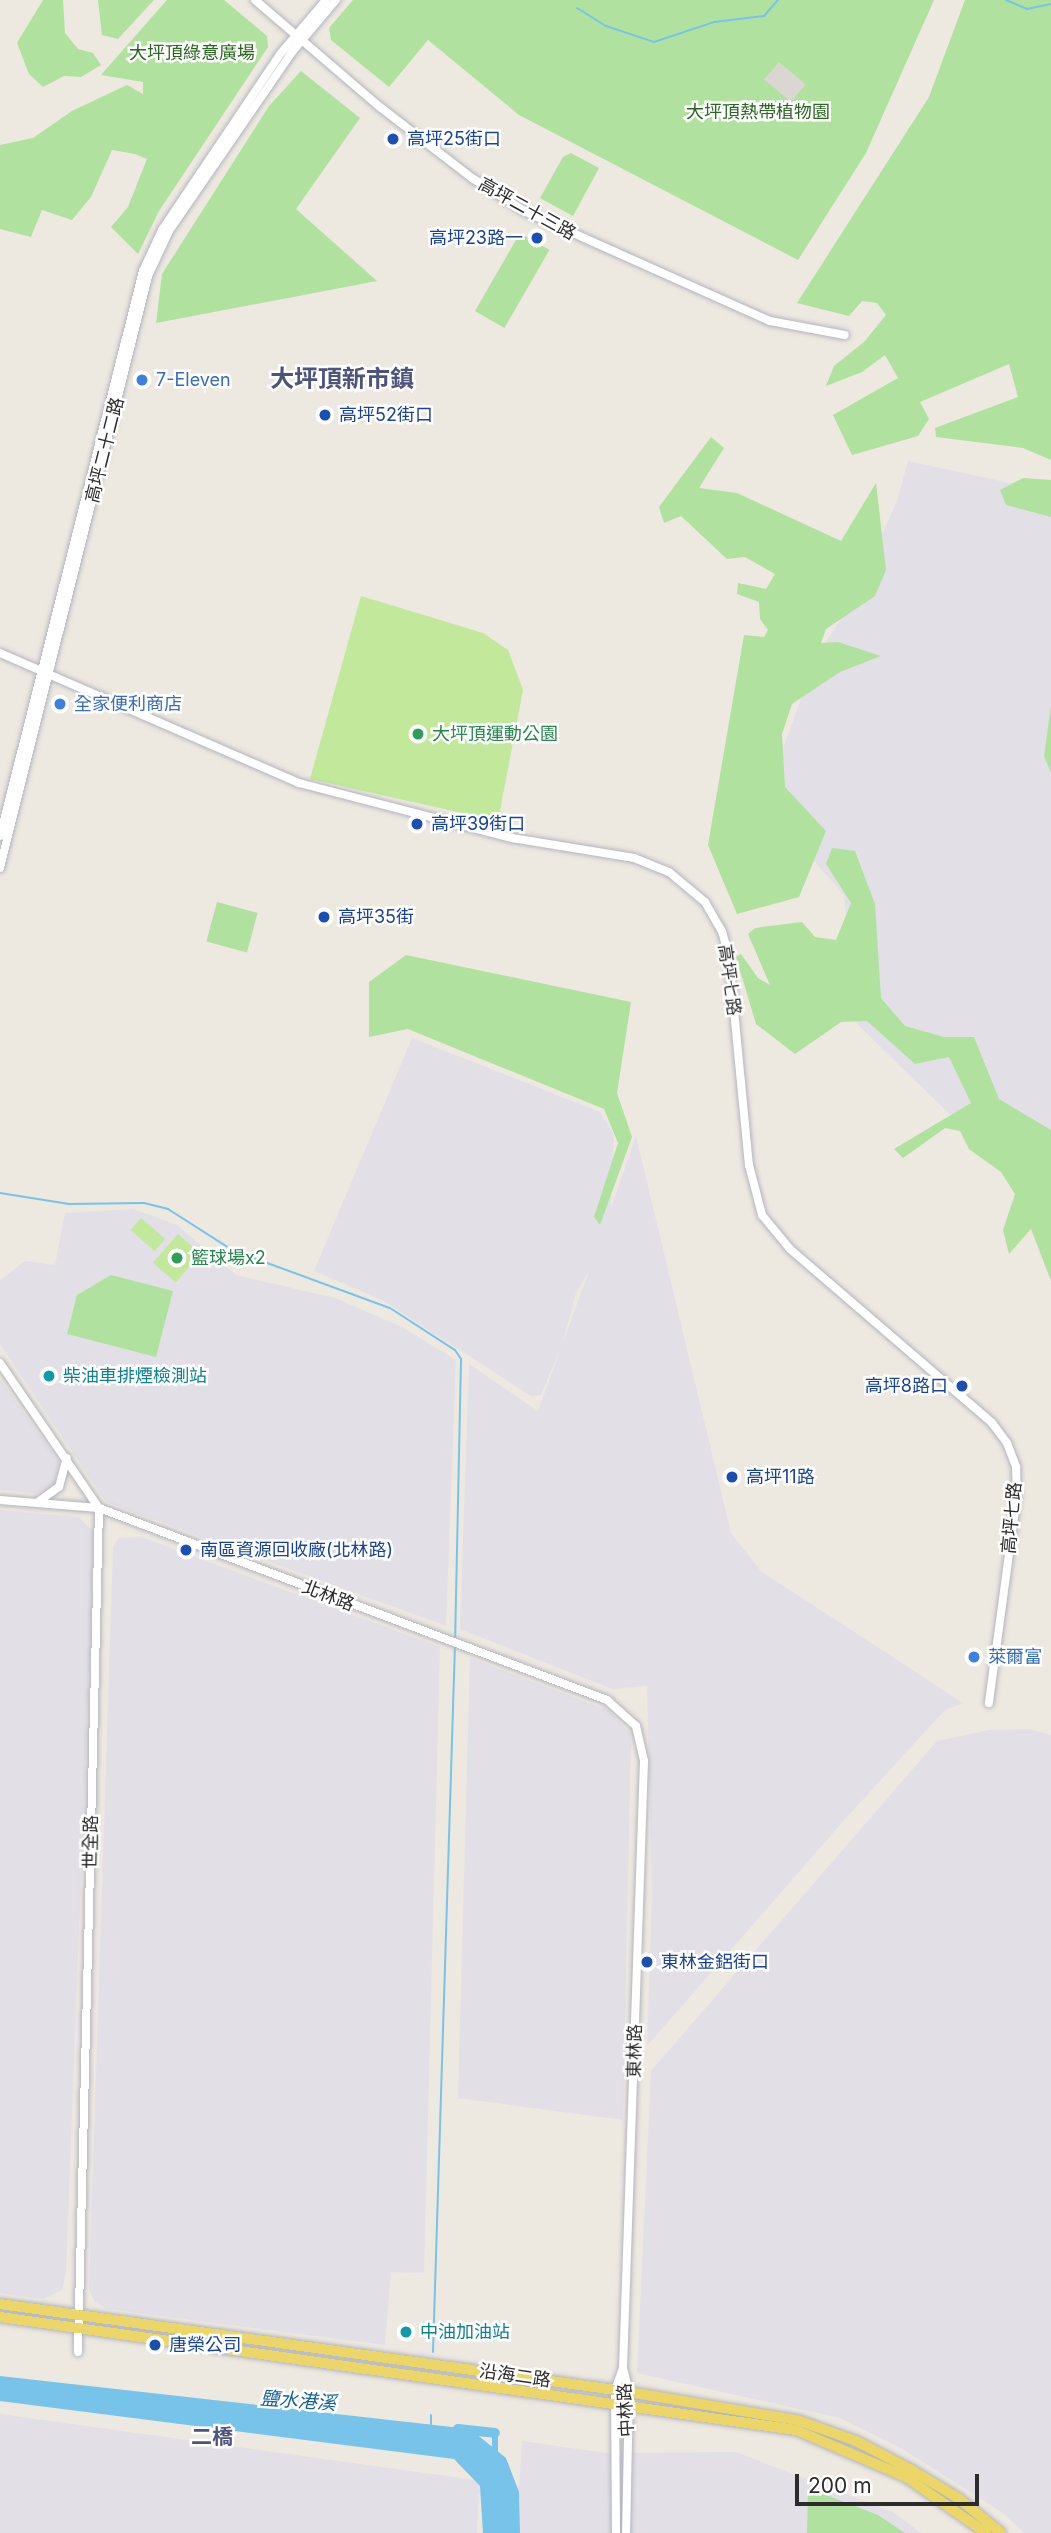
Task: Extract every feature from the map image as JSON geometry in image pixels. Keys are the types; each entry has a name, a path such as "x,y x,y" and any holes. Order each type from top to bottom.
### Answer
{"main road":[{"name":"沿海二路","path":"0,2304 401,2360 615,2396 797,2420 856,2441 958,2498 1001,2533"},
{"name":"沿海二路","path":"0,2317 398,2372 615,2396"},
{"path":"398,2372 401,2360"},
{"name":"沿海二路","path":"629,2398 796,2430 906,2477 986,2533"}],"street":[{"name":"高坪二十三路","path":"255,0 297,38 472,178 548,223 770,321 845,335"},
{"name":"高坪二十二路","path":"0,836 148,276 169,231 297,38 326,0"},
{"name":"高坪二十二路","path":"297,38 336,0"},
{"name":"高坪七路","path":"0,653 299,783 512,838 634,858 669,872 705,902 722,931 730,958 749,1166 762,1216 790,1249 992,1423 1007,1443 1016,1467 1017,1495 989,1703"},
{"name":"高坪二十二路","path":"0,868 45,672"},
{"path":"0,1363 99,1508"},
{"path":"37,1503 59,1487 67,1458"},
{"name":"北林路","path":"0,1500 99,1508 607,1700 640,1733"},
{"name":"世全路","path":"78,2352 99,1508"},
{"name":"東林路","path":"623,2368 643,1774 640,1733"},
{"name":"中林路","path":"616,2533 615,2396 623,2368"},
{"name":"中林路","path":"623,2368 629,2398 626,2533"}],"shaded area":[{"path":"779,62 806,84 791,102 764,80"},
{"path":"908,461 1051,492 1051,1213 857,1024 844,895 763,804 816,657 852,602 897,501"},
{"path":"412,1038 600,1112 614,1135 611,1208 636,1136 731,1533 761,1571 963,1703 945,1710 846,1818 647,2046 652,1896 647,1686 612,1689 460,1629 469,1364 538,1411 562,1345 541,1395 531,1396 382,1300 314,1271","holes":["589,1271 563,1342 576,1293"]},
{"path":"133,1209 177,1225 236,1275 335,1298 402,1327 456,1360 446,1626 106,1502 0,1344 0,1280 25,1261 55,1265 65,1213"},
{"path":"0,1379 59,1462 54,1485 36,1493 0,1490"},
{"path":"0,1510 79,1517 94,1533 66,2272 62,2290 43,2299 0,2293"},
{"path":"141,1537 440,1647 424,2273 391,2272 385,2345 107,2309 95,2302 89,2290 113,1547 119,1538"},
{"path":"470,1658 610,1711 631,1735 623,2120 458,2098"},
{"path":"1029,1729 1051,1735 1051,2533 1024,2533 1003,2513 901,2448 840,2418 637,2373 651,2071 937,1741 989,1730"},
{"path":"0,2414 519,2486 522,2441 606,2453 736,2452 893,2512 921,2533 519,2533 520,2498 479,2494 477,2533 0,2533"}],"green space":[{"path":"43,0 63,0 65,33 78,49 93,53 101,65 81,77 64,76 43,87 29,74 17,43"},
{"path":"98,0 154,0 118,39 102,35"},
{"name":"大坪頂綠意廣場","path":"167,0 224,0 267,36 268,47 159,211 138,254 111,227 128,207 147,159 135,154 112,150 91,197 72,220 42,210 31,237 0,229 0,145 33,138 72,111 127,85 143,94 143,82 101,75"},
{"name":"大坪頂熱帶植物園","path":"353,0 934,0 866,153 798,260 519,115 428,40 389,87 331,40 329,28"},
{"path":"965,0 1051,0 1051,460 1023,448 936,437 935,428 1018,397 1009,364 920,402 929,419 918,436 852,455 833,415 898,378 885,355 862,372 826,386 834,366 864,342 886,315 877,303 862,301 849,316 797,303 929,97"},
{"path":"301,71 360,118 296,209 377,281 156,323 162,274 269,106"},
{"path":"571,153 599,168 573,216 540,198 563,157"},
{"path":"520,233 549,250 504,328 475,311"},
{"path":"711,437 724,448 699,488 737,493 841,541 876,483 886,570 875,596 826,629 821,643 838,642 881,656 840,672 792,704 782,734 785,787 826,831 799,897 737,914 708,845 744,635 764,637 768,630 760,619 759,602 737,594 738,583 766,589 775,574 745,557 727,559 681,516 664,523 659,507"},
{"path":"1023,478 1051,480 1051,517 1006,505 1000,490"},
{"name":"大坪頂運動公園","path":"361,596 483,633 508,650 523,690 498,821 310,779"},
{"path":"1051,705 1051,773 1044,756"},
{"path":"832,848 855,851 875,904 881,998 905,1026 944,1037 974,1037 999,1099 1051,1130 1051,1281 1031,1229 1009,1254 1003,1230 1015,1194 1001,1172 969,1149 960,1131 945,1128 903,1158 894,1149 971,1103 949,1057 915,1064 867,1021 841,1022 795,1054 756,1024 736,957 741,954 758,978 770,985 748,934 755,928 802,922 815,937 836,940 851,903 826,864"},
{"path":"217,902 258,913 247,952 206,942"},
{"path":"406,955 631,1002 617,1093 632,1137 600,1225 594,1217 618,1143 604,1109 408,1029 369,1037 369,982"},
{"path":"141,1218 165,1239 155,1251 131,1230"},
{"name":"籃球場x2","path":"178,1234 201,1254 176,1282 153,1263"},
{"path":"111,1275 173,1291 156,1357 67,1334 77,1295"},
{"path":"808,2488 878,2515 905,2533 807,2533"}],"water":[{"path":"0,2376 470,2429 506,2458 519,2492 520,2533 483,2533 480,2486 454,2459 0,2401"}],"waterway":[{"path":"577,8 606,26 654,42 714,22 764,16 778,0"},
{"path":"1006,0 1027,9 1051,4"},
{"path":"0,1193 69,1204 144,1203 168,1209 232,1250 390,1308 455,1350 461,1359 455,1639"},
{"path":"433,2352 455,1645"},
{"path":"431,2415 431,2424"},
{"name":"鹽水港溪","path":"458,2429 495,2433"},
{"name":"鹽水港溪","path":"495,2433 495,2452"}],"place":[{"name":"高坪25街口","path":"393,139"},
{"name":"高坪23路一","path":"537,238"},
{"name":"7-Eleven","path":"142,380"},
{"name":"高坪52街口","path":"325,415"},
{"name":"全家便利商店","path":"60,704"},
{"name":"大坪頂運動公園","path":"418,734"},
{"name":"高坪39街口","path":"417,824"},
{"name":"高坪35街","path":"324,917"},
{"name":"籃球場x2","path":"177,1258"},
{"name":"柴油車排煙檢測站","path":"49,1376"},
{"name":"高坪8路口","path":"962,1386"},
{"name":"高坪11路","path":"732,1477"},
{"name":"南區資源回收廠(北林路)","path":"186,1550"},
{"name":"萊爾富","path":"974,1657"},
{"name":"東林金鋁街口","path":"647,1962"},
{"name":"中油加油站","path":"406,2332"},
{"name":"唐榮公司","path":"155,2345"}],"district":[{"name":"大坪頂新市鎮","path":"342,379"},
{"name":"二橋","path":"212,2437"}]}
